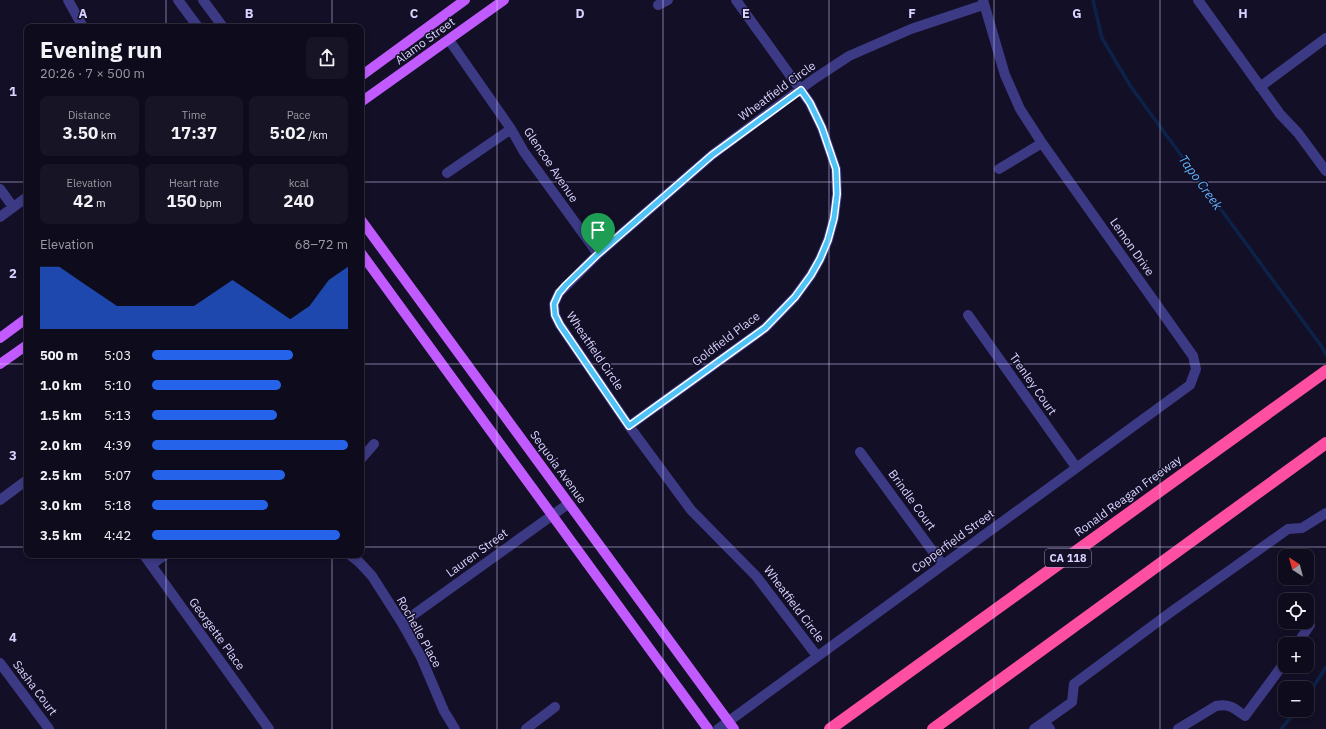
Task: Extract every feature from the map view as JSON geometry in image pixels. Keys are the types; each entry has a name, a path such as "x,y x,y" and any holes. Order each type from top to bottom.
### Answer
{"highway":[{"name":"Ronald Reagan Freeway","path":"830,729 1326,371"},
{"path":"933,729 1326,444"}],"main road":[{"name":"Alamo Street","path":"364,74 465,0"},
{"name":"Alamo Street","path":"364,100 504,0"},
{"name":"Sequoia Avenue","path":"364,224 731,725"},
{"path":"364,257 708,729"},
{"path":"0,338 24,320"},
{"path":"0,364 24,347"}],"street":[{"path":"68,0 81,24"},
{"path":"178,0 196,24"},
{"path":"203,0 220,24"},
{"path":"658,5 668,0"},
{"name":"Goldfield Place","path":"629,426 765,328 795,297 811,275 828,240 834,218 837,194 836,169 822,128 810,103 736,0"},
{"path":"1198,0 1280,114 1298,133 1326,172"},
{"name":"Wheatfield Circle","path":"817,656 756,576 690,510 629,426 560,325 555,315 554,304 559,293 598,254 712,155 814,79 849,56 911,29 983,2"},
{"name":"Lemon Drive","path":"983,2 1005,75 1020,109 1042,143 1193,356 1196,369"},
{"path":"1260,86 1326,38"},
{"name":"Glencoe Avenue","path":"449,40 511,129 524,152 598,254"},
{"name":"Glencoe Avenue","path":"446,172 511,129"},
{"path":"999,169 1042,143"},
{"path":"0,189 13,207"},
{"path":"0,217 24,199"},
{"name":"Trenley Court","path":"968,315 1076,467"},
{"name":"Copperfield Street","path":"718,729 731,725 817,656 1190,385 1196,369"},
{"path":"364,456 374,444"},
{"name":"Brindle Court","path":"860,452 942,564"},
{"path":"0,500 24,482"},
{"name":"Lauren Street","path":"402,623 568,504"},
{"path":"1034,729 1047,725 1072,702 1074,684 1171,612 1288,529 1302,528 1326,512"},
{"name":"Georgette Place","path":"146,558 269,729"},
{"path":"151,564 160,558"},
{"name":"Rochelle Place","path":"353,558 372,576 402,623 421,657 444,711 455,729"},
{"name":"Sasha Court","path":"2,668 49,729"},
{"path":"1178,729 1216,706 1223,704 1229,705 1245,716 1278,671"},
{"path":"526,729 555,707"}],"waterway":[{"name":"Tapo Creek","path":"1093,0 1102,38 1131,87 1322,347 1326,355"},
{"name":"Tapo Creek","path":"1314,686 1326,667"},
{"name":"Tapo Creek","path":"1281,729 1291,717"}],"route":[{"path":"801,90 810,103 822,128 836,169 837,194 834,218 828,240 820,259 811,275 795,297 765,328 629,426 560,325 555,315 554,304 559,293 598,254 712,155 801,90"}]}
